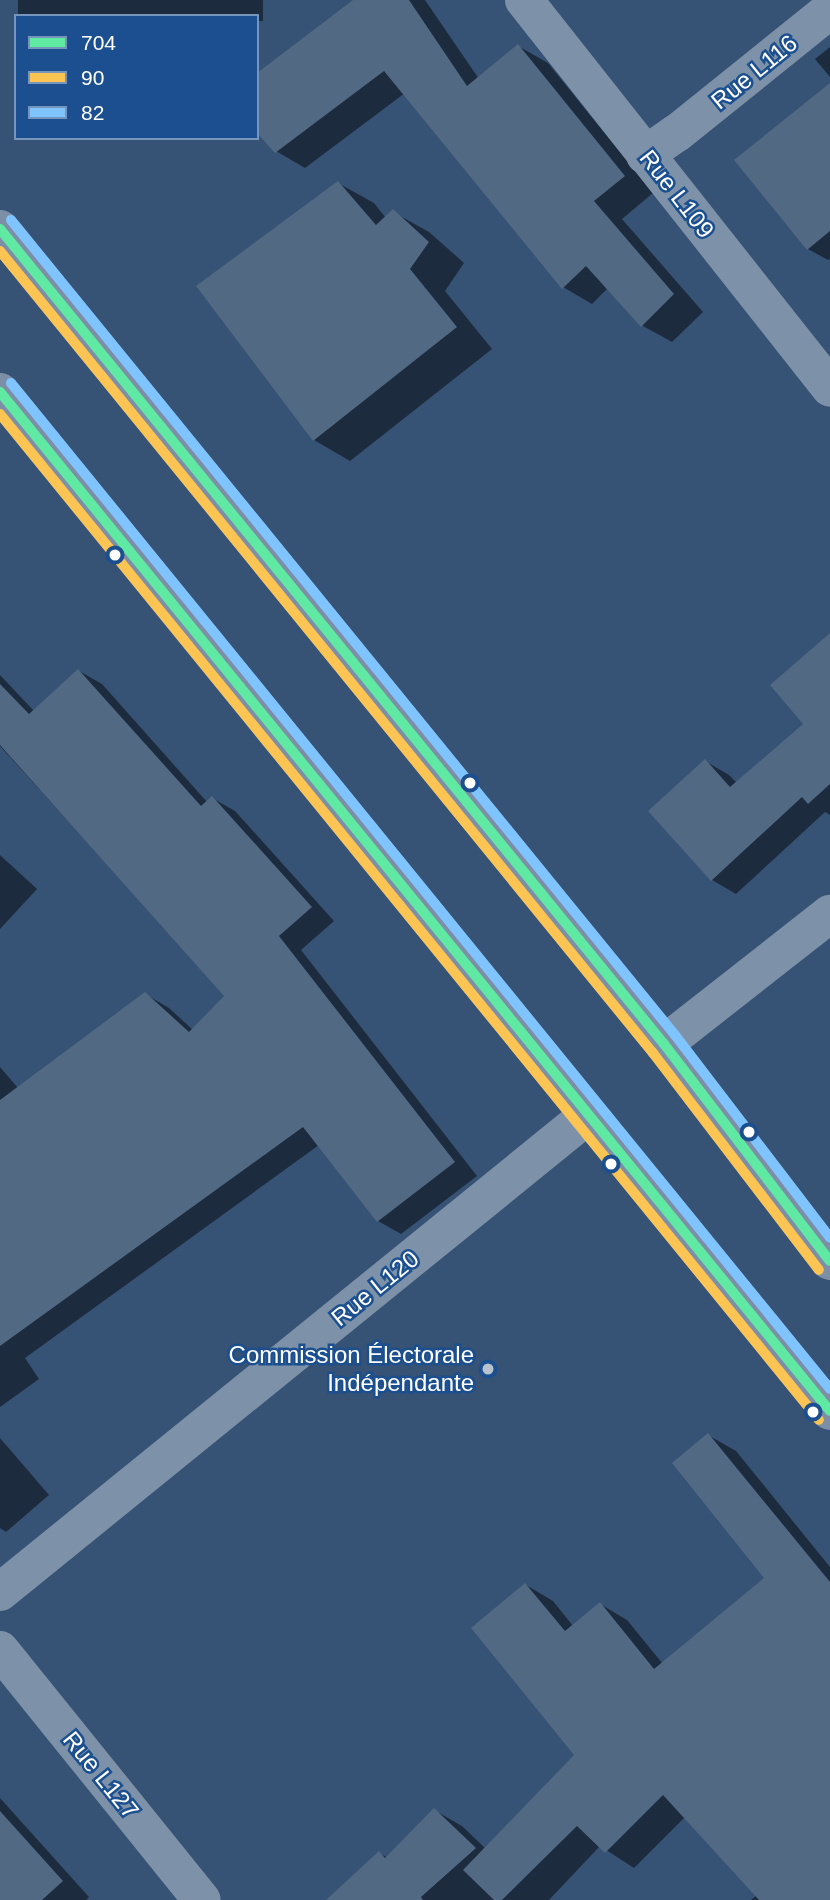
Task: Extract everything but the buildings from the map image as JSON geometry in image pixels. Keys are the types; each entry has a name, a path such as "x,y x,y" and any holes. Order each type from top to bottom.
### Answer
{"main road":[{"path":"0,229 664,1044 830,1261"},
{"path":"0,392 587,1116 830,1411"}],"street":[{"name":"Rue L109","path":"524,0 645,155 818,345 830,388"},
{"name":"Rue L116","path":"645,155 677,133 830,10"},
{"path":"664,1044 830,914"},
{"name":"Rue L120","path":"0,1592 587,1116"},
{"name":"Rue L127","path":"0,1650 202,1900"}],"transit line":[{"name":"82","path":"11,220 675,1035 830,1238"},
{"name":"704","path":"0,229 664,1044 830,1261"},
{"name":"90","path":"0,251 653,1053 819,1270"},
{"name":"82","path":"11,383 830,1389"},
{"name":"704","path":"0,392 830,1411"},
{"name":"90","path":"0,414 819,1420"}],"place":[{"name":"Commission Électorale Indépendante","path":"488,1369"}]}
